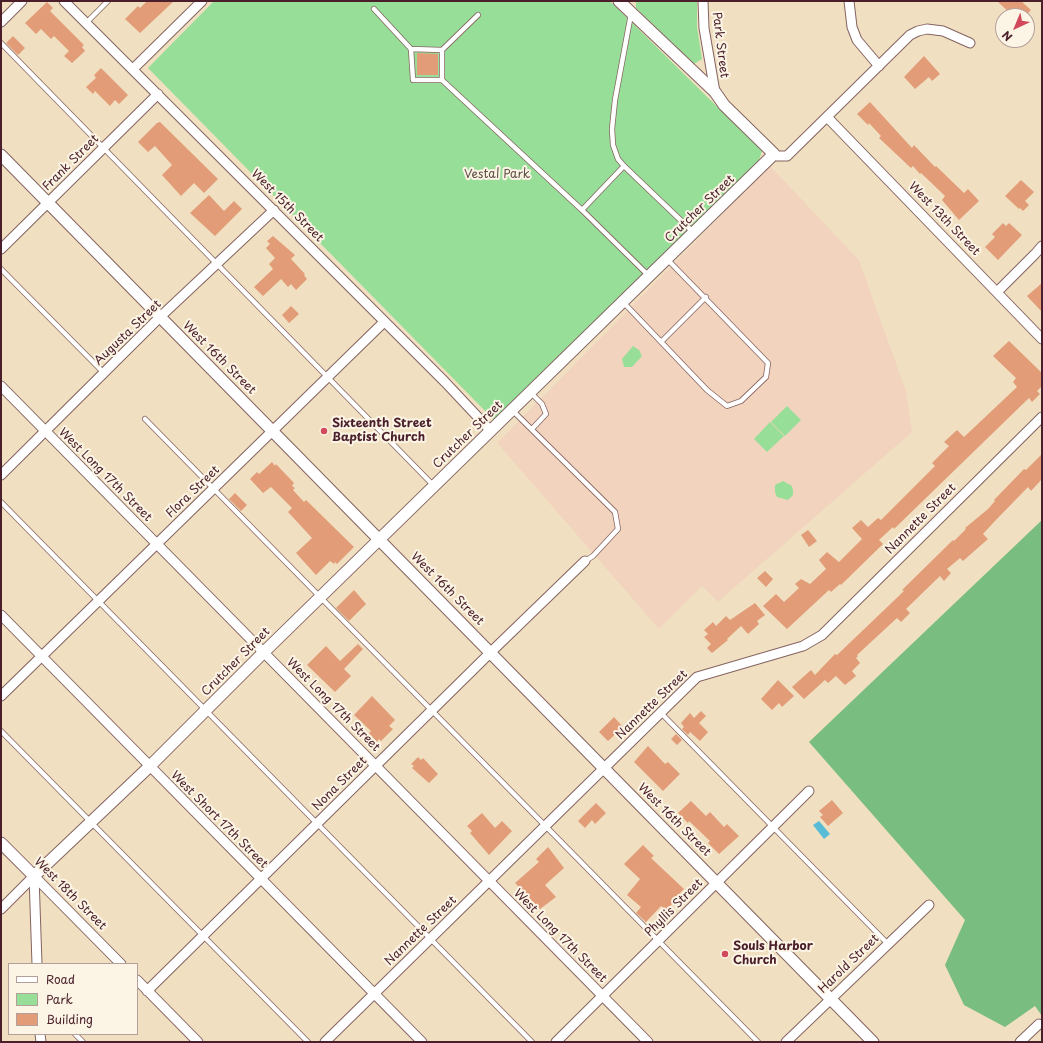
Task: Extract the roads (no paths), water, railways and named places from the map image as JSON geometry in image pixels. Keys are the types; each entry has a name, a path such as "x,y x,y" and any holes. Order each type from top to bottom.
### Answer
{"street":[{"path":"1,22 22,1"},
{"name":"West 15th Street","path":"64,1 134,68 158,94 445,382 491,431"},
{"path":"134,68 202,1"},
{"path":"620,1 686,66 715,92 724,105 777,156 787,156 910,35 918,30 927,29 943,31 970,43"},
{"name":"Park Street","path":"704,1 704,28 715,92"},
{"path":"849,1 851,21 857,40 878,66"},
{"name":"Frank Street","path":"1,249 158,94"},
{"name":"West 13th Street","path":"827,117 1042,339"},
{"name":"Crutcher Street","path":"1,909 206,712 264,652 379,539 774,154"},
{"name":"West 16th Street","path":"1,155 874,1042"},
{"name":"Augusta Street","path":"1,475 160,317 274,210"},
{"path":"997,292 1036,254 1042,246"},
{"name":"Flora Street","path":"1,696 98,603 384,322"},
{"name":"West Long 17th Street","path":"1,386 648,1042"},
{"name":"Nannette Street","path":"325,1042 697,677 803,646 822,635 1042,417"},
{"name":"Nona Street","path":"147,991 491,652 585,562"},
{"name":"West Short 17th Street","path":"1,615 149,767 422,1042"},
{"name":"Phyllis Street","path":"556,1042 809,791"},
{"name":"West 18th Street","path":"1,842 120,963"},
{"path":"34,876 37,963"},
{"name":"Harold Street","path":"786,1042 929,905"},
{"path":"138,981 198,1042"},
{"path":"1020,1042 1039,1024"}],"lane":[{"path":"86,23 108,1"},
{"path":"374,9 411,48 413,80 442,80 582,210 649,276"},
{"path":"631,12 612,129 613,145 618,160 694,233"},
{"path":"442,80 442,50 478,15"},
{"path":"1,43 434,486"},
{"path":"411,48 442,50"},
{"path":"582,210 624,166"},
{"path":"623,302 707,390 727,406 741,401 766,377 768,363 667,258"},
{"path":"1,269 104,373"},
{"path":"661,342 706,297"},
{"path":"530,392 542,404 546,414 532,429"},
{"path":"512,410 615,512 618,529 593,556 585,562"},
{"path":"145,419 758,1042"},
{"path":"1,502 98,603 431,938 532,1042"},
{"path":"661,713 888,944"},
{"path":"1,731 308,1042"}],"water":[{"path":"819,821 830,834 824,839 813,825"}],"place":[{"name":"Sixteenth Street Baptist Church","path":"324,431"},
{"name":"Souls Harbor Church","path":"725,954"}],"park label":[{"name":"Vestal Park","path":"497,175"}]}
